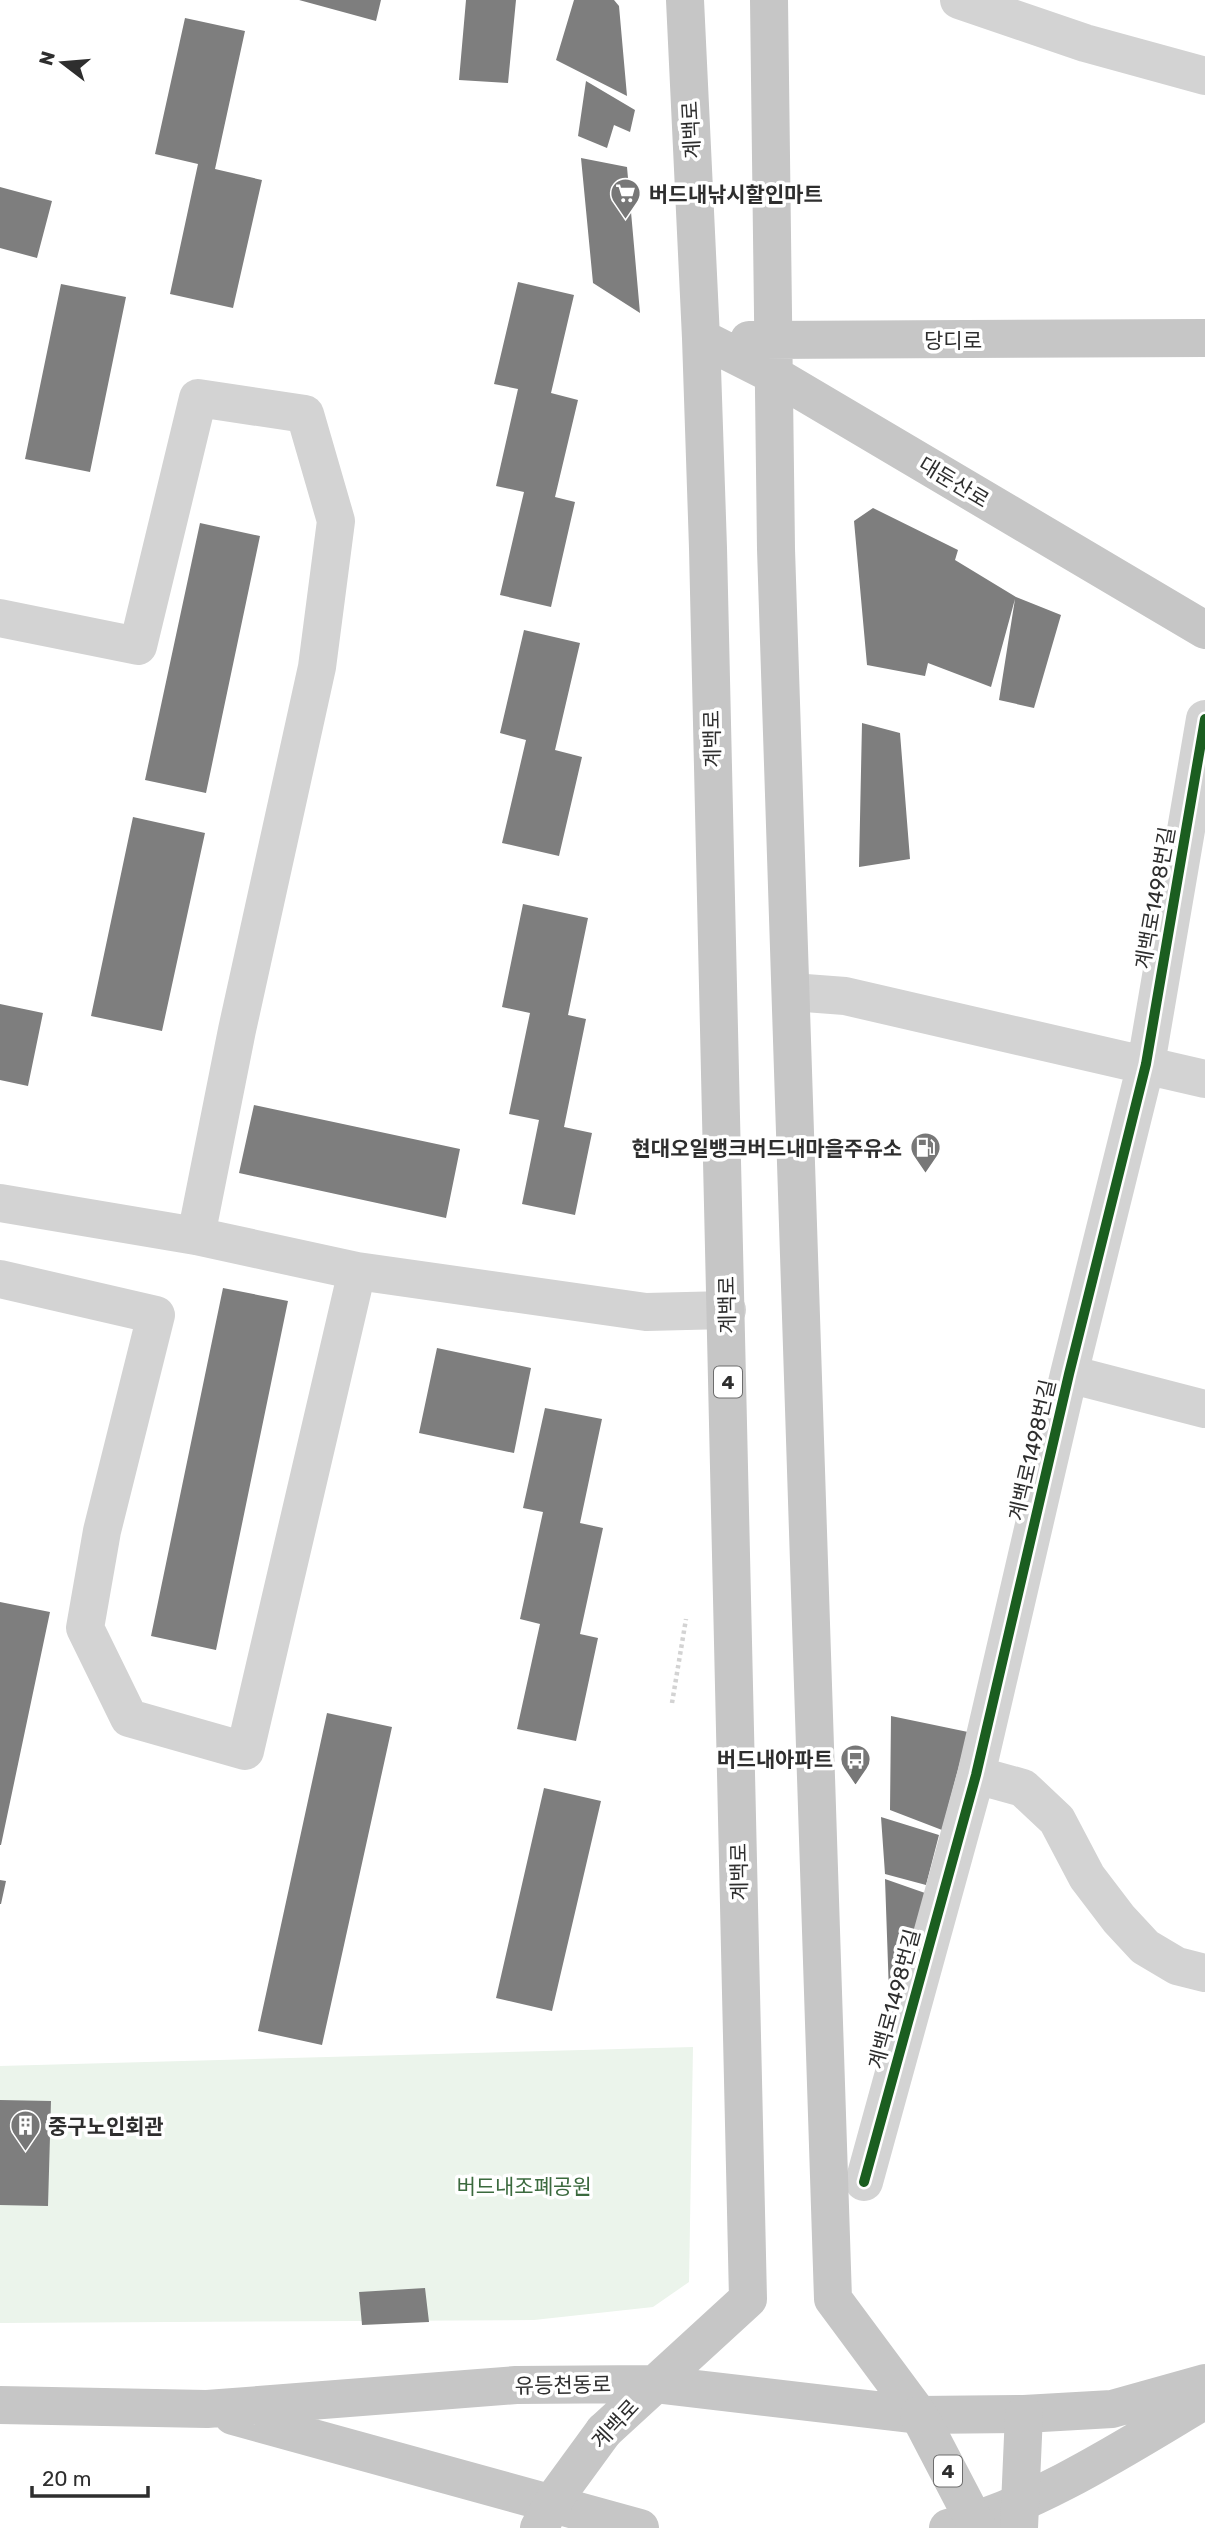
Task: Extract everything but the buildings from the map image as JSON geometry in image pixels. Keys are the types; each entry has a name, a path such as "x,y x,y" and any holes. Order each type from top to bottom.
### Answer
{"main road":[{"name":"계백로","path":"539,2528 558,2494 604,2431 748,2299 727,1310 701,338 685,0"},
{"name":"4","path":"769,0 776,549 833,2299 919,2415 978,2528"},
{"name":"당디로","path":"701,338 774,358 1205,338"},
{"name":"대둔산로","path":"774,358 1205,630"},
{"name":"유등천동로","path":"0,2406 207,2409 516,2385 654,2384 919,2415 1024,2414 1112,2409 1205,2383"},
{"path":"948,2528 977,2521 1065,2481 1205,2400"},
{"path":"207,2409 640,2528"},
{"path":"1019,2528 1024,2414"}],"street":[{"path":"959,0 1085,43 1205,76"},
{"path":"0,618 138,646 198,398 305,414 336,520 326,600 317,667 240,1017 196,1237"},
{"name":"계백로1498번길","path":"864,2182 976,1775 1069,1374 1146,1064 1205,719"},
{"path":"792,992 845,996 1205,1079"},
{"path":"0,1203 196,1237 357,1271 646,1312 727,1310"},
{"path":"0,1279 156,1315 103,1531 85,1628 129,1718 244,1751 357,1271"},
{"path":"1069,1374 1205,1409"},
{"path":"976,1775 1023,1788 1058,1820 1087,1877 1119,1919 1146,1947 1177,1966 1205,1973"}],"path":[{"path":"672,1703 686,1619"}],"green space":[{"name":"버드내조폐공원","path":"693,2047 689,2282 653,2307 534,2320 0,2323 0,2066"}],"cycle path":[{"path":"864,2182 976,1775 1069,1374 1146,1064 1205,719"}],"place":[{"name":"버드내낚시할인마트","path":"626,221"},
{"name":"현대오일뱅크버드내마을주유소","path":"925,1175"},
{"name":"버드내아파트","path":"856,1786"},
{"name":"중구노인회관","path":"25,2153"}]}
